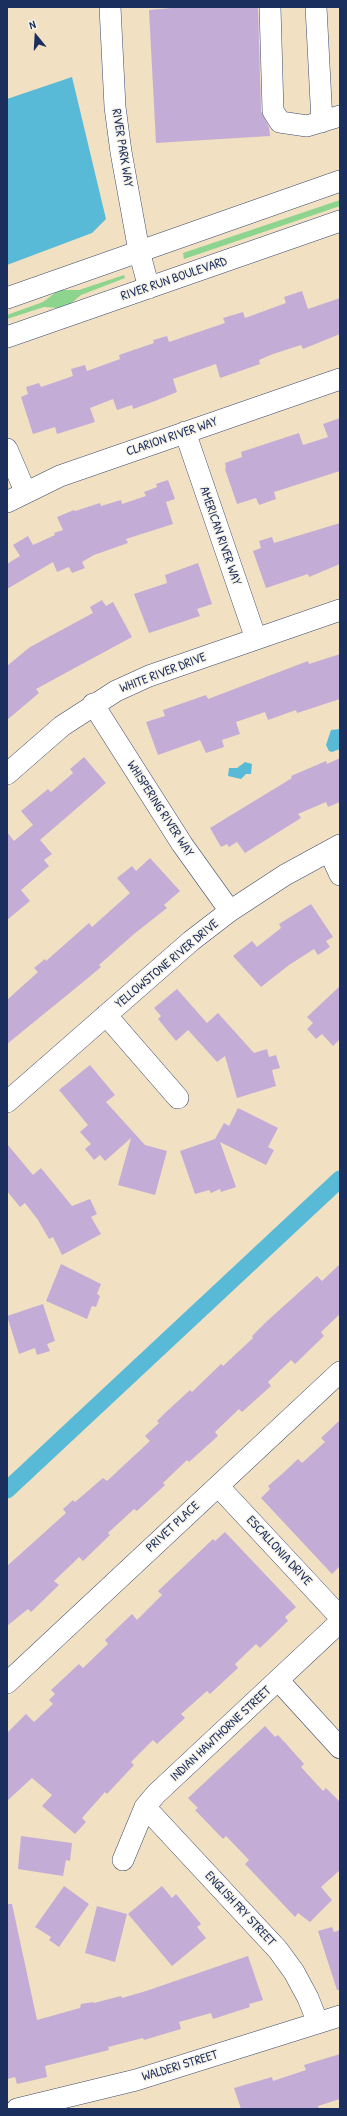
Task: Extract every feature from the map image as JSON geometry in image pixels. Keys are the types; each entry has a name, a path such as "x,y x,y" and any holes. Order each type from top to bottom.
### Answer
{"street":[{"name":"RIVER PARK WAY","path":"110,7 115,108 121,152 148,288"},
{"path":"270,7 273,111 280,122 307,126 331,119 316,7"},
{"path":"7,298 340,181"},
{"name":"RIVER RUN BOULEVARD","path":"7,337 340,221"},
{"name":"CLARION RIVER WAY","path":"7,502 60,476 340,379"},
{"name":"AMERICAN RIVER WAY","path":"185,432 256,639"},
{"path":"7,449 25,492"},
{"name":"WHITE RIVER DRIVE","path":"7,774 62,726 93,704 149,676 340,610"},
{"name":"WHISPERING RIVER WAY","path":"93,704 182,844 230,911"},
{"path":"334,848 340,874"},
{"name":"YELLOWSTONE RIVER DRIVE","path":"7,1102 191,941 230,911 285,875 334,848"},
{"path":"106,1015 178,1098"},
{"name":"PRIVET PLACE","path":"7,1683 340,1372"},
{"name":"ESCALLONIA DRIVE","path":"218,1486 340,1617"},
{"name":"INDIAN HAWTHORNE STREET","path":"123,1860 145,1807 340,1622"},
{"path":"278,1680 340,1748"},
{"name":"ENGLISH FRY STREET","path":"145,1807 278,1950 294,1972 308,1998 318,2023"},
{"name":"WALDERI STREET","path":"17,2109 136,2080 340,2016"}],"green space":[{"path":"340,200 340,206 184,259 183,253"},
{"path":"124,275 125,278 81,295 69,305 59,308 44,307 7,319 7,315 43,302 59,290 79,290"}],"water":[{"path":"72,77 106,219 92,233 7,265 7,99"},
{"path":"340,729 340,749 332,752 329,751 326,745 331,730"},
{"path":"245,762 252,764 251,774 246,774 241,779 228,776 229,768 237,768"}],"building":[{"path":"182,7 258,7 261,111 269,127 270,136 156,143 149,10"},
{"path":"302,291 308,309 340,298 340,334 303,349 301,345 273,354 259,360 260,364 220,378 216,364 173,379 177,392 155,401 133,409 132,405 117,410 113,399 90,408 95,422 57,434 55,427 33,434 21,397 28,394 26,387 39,383 41,387 73,376 71,369 85,365 87,371 120,359 119,355 154,343 153,340 167,336 169,342 225,323 223,318 243,312 245,318 286,303 284,297"},
{"path":"340,418 340,471 274,492 276,499 259,505 256,498 237,504 225,469 225,463 242,457 241,452 299,433 303,445 328,437 323,424"},
{"path":"168,480 175,499 166,502 173,524 126,539 128,543 94,555 82,562 85,568 72,573 69,567 57,572 53,562 7,589 7,564 20,556 13,545 28,536 33,545 55,535 54,533 63,530 57,517 74,510 75,511 100,503 101,506 121,500 122,504 146,496 144,492 157,487 156,484"},
{"path":"340,523 340,564 309,577 308,574 266,588 253,551 261,548 259,541 272,537 274,543"},
{"path":"198,563 212,604 197,609 200,616 149,633 134,594 167,583 165,575"},
{"path":"102,600 106,606 113,602 132,637 36,689 39,693 7,720 7,666 30,647 93,613 90,607"},
{"path":"340,654 340,699 297,713 296,710 268,720 265,712 236,722 240,734 222,740 224,747 206,753 200,740 158,755 146,722 165,716 163,710 206,695 208,699 308,661 309,664"},
{"path":"84,757 106,783 40,840 52,854 44,860 49,866 21,890 30,901 7,920 7,832 14,841 33,825 21,811 48,789 51,792 73,773 70,769"},
{"path":"340,758 340,802 328,807 326,802 298,814 301,818 245,853 237,842 229,847 227,844 221,847 210,828 292,778 291,776 326,761 327,764"},
{"path":"150,858 180,891 164,905 167,908 134,934 99,965 101,967 7,1044 7,1000 38,972 34,968 45,959 46,961 89,923 92,927 130,893 117,878 132,866 136,871"},
{"path":"311,904 333,937 326,941 330,947 318,955 314,949 289,965 261,987 233,956 252,941 257,947 281,928 279,924"},
{"path":"340,986 340,1039 333,1046 322,1034 316,1039 307,1029 313,1023 307,1017"},
{"path":"177,989 207,1023 218,1013 254,1053 267,1049 269,1057 276,1055 280,1068 272,1070 276,1086 237,1098 225,1056 217,1062 188,1030 176,1041 158,1019 161,1016 154,1008"},
{"path":"90,1065 115,1095 106,1102 145,1145 167,1151 155,1195 118,1185 131,1138 105,1161 100,1155 94,1160 85,1149 91,1144 80,1132 88,1125 59,1090"},
{"path":"238,1108 278,1128 268,1147 274,1150 266,1165 220,1142 236,1187 221,1192 220,1189 211,1193 209,1190 195,1194 180,1151 215,1139 224,1123 229,1126"},
{"path":"7,1144 33,1175 41,1168 72,1206 90,1199 97,1214 91,1217 101,1234 62,1255 53,1237 49,1239 38,1220 25,1203 20,1207 7,1191"},
{"path":"61,1264 101,1284 97,1294 100,1296 96,1307 92,1306 87,1319 46,1301"},
{"path":"340,1264 340,1314 321,1332 324,1336 295,1364 291,1360 268,1382 271,1386 242,1412 239,1409 215,1432 218,1436 189,1462 187,1460 163,1483 165,1485 137,1511 134,1509 108,1533 110,1535 83,1561 79,1557 54,1581 59,1585 31,1612 28,1609 7,1626 7,1566 66,1513 63,1509 73,1500 75,1502 103,1478 107,1481 150,1441 145,1436 159,1423 157,1421 190,1390 192,1392 221,1364 223,1366 253,1338 252,1336 265,1323 317,1276 322,1281"},
{"path":"43,1304 55,1341 47,1344 50,1351 37,1355 35,1348 19,1354 7,1316"},
{"path":"340,1420 340,1566 332,1574 261,1498 270,1489 268,1486 298,1459 302,1463 325,1442 321,1438"},
{"path":"225,1532 296,1607 285,1617 288,1621 260,1648 256,1644 235,1664 238,1668 210,1694 207,1691 181,1714 185,1718 157,1744 153,1740 131,1762 134,1765 107,1794 105,1792 82,1818 86,1822 75,1834 42,1806 52,1795 32,1778 7,1801 7,1733 26,1714 34,1722 53,1704 49,1700 55,1694 51,1690 79,1664 83,1668 108,1644 105,1640 132,1614 137,1620 162,1595 158,1591 213,1539 215,1541"},
{"path":"265,1726 275,1737 278,1735 289,1747 304,1764 301,1767 323,1791 326,1788 340,1802 340,1870 321,1887 332,1900 310,1922 298,1913 295,1917 245,1864 249,1860 226,1836 223,1839 195,1810 198,1808 188,1798"},
{"path":"21,1836 72,1843 70,1861 66,1860 63,1876 18,1869"},
{"path":"64,1886 89,1904 59,1947 49,1940 51,1937 35,1927"},
{"path":"162,1886 172,1898 176,1894 201,1924 197,1927 206,1938 172,1966 128,1914"},
{"path":"7,1904 12,1904 37,2020 80,2008 81,2004 94,2003 121,1996 122,1998 146,1991 248,1956 263,2000 249,2004 250,2007 213,2019 211,2013 179,2022 181,2029 144,2040 143,2038 108,2047 109,2050 45,2066 47,2077 17,2084 15,2077 7,2079"},
{"path":"97,1906 127,1914 115,1962 85,1953"},
{"path":"332,1927 334,1932 340,1930 340,1990 337,1990 318,1931"},
{"path":"340,2054 340,2099 318,2106 319,2109 241,2109 234,2088 272,2077 273,2081 306,2070 304,2065"}],"waterway":[{"path":"7,1490 340,1179"}]}
